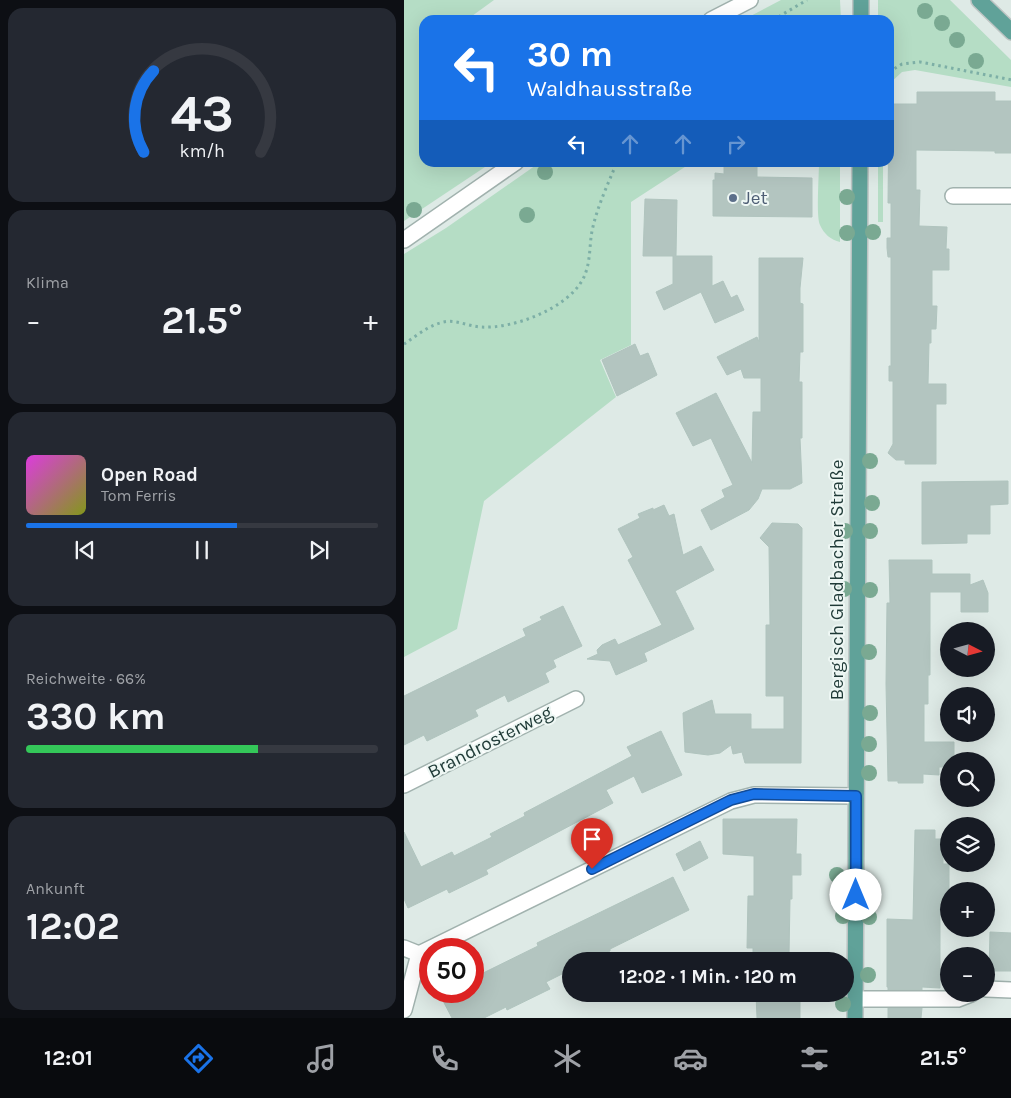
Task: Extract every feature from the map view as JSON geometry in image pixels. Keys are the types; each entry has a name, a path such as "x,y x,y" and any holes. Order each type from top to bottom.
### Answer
{"main road":[{"path":"861,0 861,15"},
{"path":"979,0 1011,32"},
{"name":"Bergisch Gladbacher Straße","path":"855,1018 860,167"}],"street":[{"path":"721,15 750,0"},
{"path":"404,240 509,167"},
{"path":"953,196 1011,196"},
{"name":"Brandrosterweg","path":"404,785 576,699"},
{"path":"451,938 731,800 754,794 856,796"},
{"path":"404,948 419,954 404,1010"},
{"path":"995,989 1011,990"},
{"path":"855,999 940,999"}],"path":[{"path":"782,15 807,0"},
{"path":"894,69 902,64 920,62 1011,80"},
{"path":"404,344 429,327 441,322 455,321 479,327 501,327 525,321 552,307 570,294 583,280 590,259 592,231 615,167"}],"green space":[{"path":"404,0 494,0 473,15 419,15 419,167 485,167 404,221"},
{"path":"781,0 840,0 841,15 752,15"},
{"path":"878,0 950,0 1011,60 1011,87 915,70 902,72 894,79 894,15 878,15"},
{"path":"533,167 685,167 631,202 631,345 600,360 616,397 484,501 457,629 404,657 404,254 446,228"},
{"path":"819,167 840,167 840,242 826,234 820,225 818,205"},
{"path":"878,167 883,167 883,222 878,222"}],"building":[{"path":"917,92 995,92 995,101 1012,101 1012,153 916,150 916,190 920,190 919,226 947,227 946,249 949,249 949,270 932,270 932,306 937,306 936,329 931,329 931,343 929,343 928,384 946,384 946,404 936,404 936,464 905,464 905,460 896,460 888,453 893,444 893,381 889,381 889,366 891,366 891,257 888,257 887,238 891,238 891,203 888,203 888,167 894,167 894,104 917,104"},
{"path":"724,167 757,167 757,177 812,178 812,217 713,216 713,180 715,180 715,173 724,174"},
{"path":"645,199 677,200 676,256 712,256 712,286 723,281 731,298 737,295 744,310 715,323 701,292 664,310 656,292 673,284 673,256 643,256"},
{"path":"759,258 803,258 800,303 803,304 803,352 800,352 799,382 802,382 802,438 800,438 802,483 790,489 762,489 758,499 749,510 711,530 701,510 725,497 722,490 733,485 711,438 693,446 676,413 716,393 752,463 753,412 761,412 761,378 744,378 741,369 727,375 717,357 757,337 759,342"},
{"path":"635,344 640,356 648,353 657,375 617,396 602,360"},
{"path":"1008,481 1008,504 990,505 990,534 967,534 967,543 922,544 922,482"},
{"path":"664,505 669,516 674,514 683,555 701,546 714,570 675,591 694,629 644,653 647,661 616,675 610,661 587,659 598,654 597,650 602,645 615,639 618,645 662,625 628,560 633,557 618,529 640,518 638,514"},
{"path":"772,523 798,524 802,528 801,763 745,763 742,752 733,754 731,745 720,753 708,755 685,752 683,713 712,700 715,714 751,714 751,729 784,729 784,696 766,696 766,625 770,625 769,547 760,538"},
{"path":"889,560 932,560 932,574 970,574 970,585 983,580 988,593 988,612 961,612 961,592 930,592 930,675 928,675 928,704 924,704 924,742 954,742 954,752 940,752 939,775 923,774 923,783 888,781 886,684 887,603 890,603"},
{"path":"563,606 582,646 553,660 556,667 545,673 549,682 508,702 505,695 475,710 478,716 427,741 424,735 404,745 404,696 526,636 523,629 542,620 540,617"},
{"path":"661,731 682,775 642,793 634,776 606,790 613,803 486,870 488,874 449,893 447,889 408,908 404,899 404,832 421,867 452,852 454,856 492,837 490,834 525,816 524,813 632,756 627,747"},
{"path":"723,819 797,819 796,854 801,854 801,875 792,875 789,952 753,952 753,948 747,948 748,896 754,896 754,856 723,854"},
{"path":"915,830 935,830 935,839 940,839 940,872 949,872 949,882 940,882 940,988 922,987 922,990 888,990 887,919 913,920"},
{"path":"700,841 708,858 684,871 676,854"},
{"path":"673,877 689,910 610,949 608,952 562,952 562,974 546,982 550,989 507,1010 506,1007 484,1018 452,1018 444,1003 484,1003 484,973 538,946 537,943"},
{"path":"995,932 1012,933 1012,971 995,971 995,947 990,947 990,937 995,937"},
{"path":"756,1002 800,1002 800,1018 757,1018"},
{"path":"888,1008 922,1008 921,1018 888,1018"}],"place":[{"name":"Jet","path":"733,198"}],"route":[{"path":"592,869 731,800 754,794 856,796 856,895"}]}
